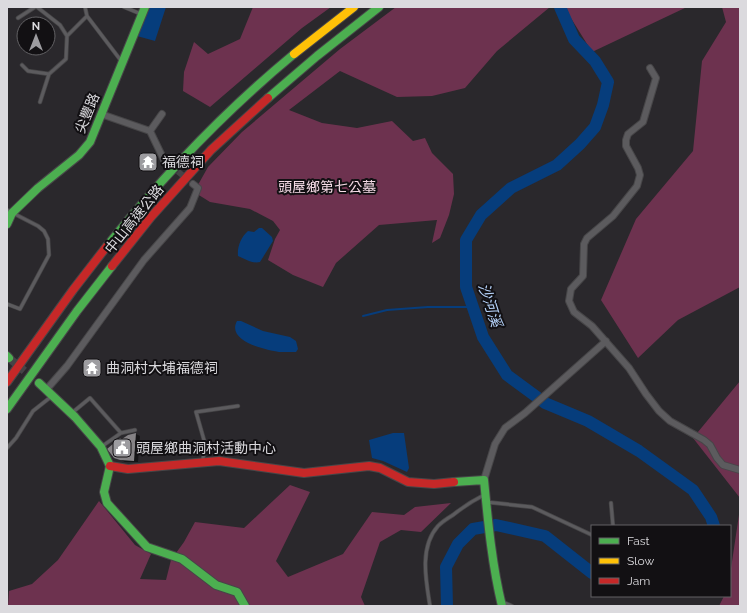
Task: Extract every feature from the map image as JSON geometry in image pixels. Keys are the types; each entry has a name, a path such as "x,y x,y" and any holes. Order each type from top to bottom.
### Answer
{"main road":[{"name":"中山高速公路","path":"7,382 93,264 132,215 189,152 235,106 282,64 354,7"},
{"name":"中山高速公路","path":"7,409 43,357 110,268 144,225 205,156 293,76 379,7"},
{"name":"尖豐路","path":"7,224 10,212 79,155 90,142 143,10"},
{"path":"39,383 71,414 101,447 110,466 104,492 107,503 147,547 182,559 216,585 237,592 245,606"},
{"path":"110,466 128,469 202,462 219,462 304,473 369,466 380,468 408,482 434,484 484,480 490,541 497,586 502,604"}],"street":[{"path":"650,68 656,78 643,122 628,134 626,140 626,146 638,168 640,175 637,186 614,216 587,238 584,244 583,276 574,284 569,295 571,307 574,312 592,326 606,341 629,368 655,405 670,421 710,445 717,458 723,465 740,470"},
{"path":"101,114 150,131 164,160"},
{"path":"150,131 162,114"},
{"path":"49,393 144,260 190,208 198,188 193,184"},
{"path":"484,480 495,444 505,428 606,341"}],"lane":[{"path":"21,16 36,7 60,25 67,36 66,59 49,74 40,102"},
{"path":"85,7 87,16 122,62"},
{"path":"124,7 143,10"},
{"path":"67,36 87,16"},
{"path":"22,65 28,71 49,74"},
{"path":"7,304 20,309 49,255 48,240 44,231 38,226 10,212"},
{"path":"7,448 16,438 33,411 49,393"},
{"path":"71,414 90,398 122,433"},
{"path":"202,462 206,447 196,412 238,406"},
{"path":"101,447 122,433 135,430"},
{"path":"430,606 426,583 428,544 438,526 470,502 486,501 532,507 591,535"},
{"path":"611,503 613,525"},
{"path":"502,604 512,606"}],"green space":[{"path":"253,7 331,7 302,28 210,107 183,91 184,72 194,42 208,54 240,39"},
{"name":"頭屋鄉第七公墓","path":"396,7 550,7 497,51 465,88 432,96 397,97 340,71 289,110 322,123 357,128 392,121 413,141 425,138 432,153 453,174 454,194 449,215 440,238 432,243 437,220 379,225 336,263 323,287 293,275 268,260 275,239 280,230 273,221 250,209 210,202 194,192 208,167 242,132 340,49"},
{"path":"564,7 687,7 592,52"},
{"path":"722,7 740,7 740,287 678,320 638,358 601,300 636,219 693,151 702,61 726,22"},
{"path":"740,381 740,498 693,438"},
{"path":"290,485 310,492 276,561 288,577 343,554 372,512 404,515 415,507 451,503 421,532 401,530 380,542 361,597 365,606 8,606 9,591 32,584 58,560 99,501 135,545 151,554 140,579 166,580 171,560 184,542 195,522 244,528"},
{"path":"740,508 740,606 719,606 724,597 731,597 731,568"}],"water":[{"path":"150,7 166,7 155,41 137,36"},
{"path":"259,228 262,228 272,237 273,241 260,262 251,262 238,256 239,246 243,236 248,231 254,232"},
{"path":"237,321 241,321 263,331 290,337 296,341 298,349 296,352 279,352 257,347 242,339 237,334 235,328"},
{"path":"393,433 404,433 409,468 407,472 383,461 372,458 369,440"}],"building":[{"name":"頭屋鄉曲洞村活動中心","path":"136,433 134,461 114,458 107,449 120,438 122,439 128,435"}],"waterway":[{"name":"沙河溪","path":"560,7 574,39 595,61 608,82 603,105 595,127 580,144 557,165 511,188 481,215 466,240 466,287 483,337 507,375 545,403 588,421 639,451 693,490 711,517 714,525"},
{"path":"363,316 387,310 428,307 473,307"},
{"name":"沙河溪","path":"447,606 446,567 458,544 473,529 496,525 545,536 591,572"}],"tunnel":[{"path":"164,160 187,179"},
{"path":"9,358 39,383"}],"traffic: fast":[{"path":"7,224 12,213 38,188 79,155 90,142 145,7"},
{"path":"268,98 317,56 379,7"},
{"path":"107,246 150,194 219,121 294,54"},
{"path":"7,409 77,311 112,266"},
{"path":"39,383 75,417 101,447 110,466 104,492 107,503 147,547 182,559 216,585 237,592 245,606"},
{"path":"454,482 484,480 493,559 502,606"}],"traffic: slow":[{"path":"294,54 354,7"}],"traffic: jam":[{"path":"112,266 151,217 211,150 268,98"},
{"path":"7,382 73,290 107,246"},
{"path":"110,466 128,469 219,461 304,473 369,466 380,468 408,482 434,484 454,482"}],"place":[{"name":"福德祠","path":"148,162"},
{"name":"曲洞村大埔福德祠","path":"92,368"},
{"name":"頭屋鄉曲洞村活動中心","path":"122,448"}]}
